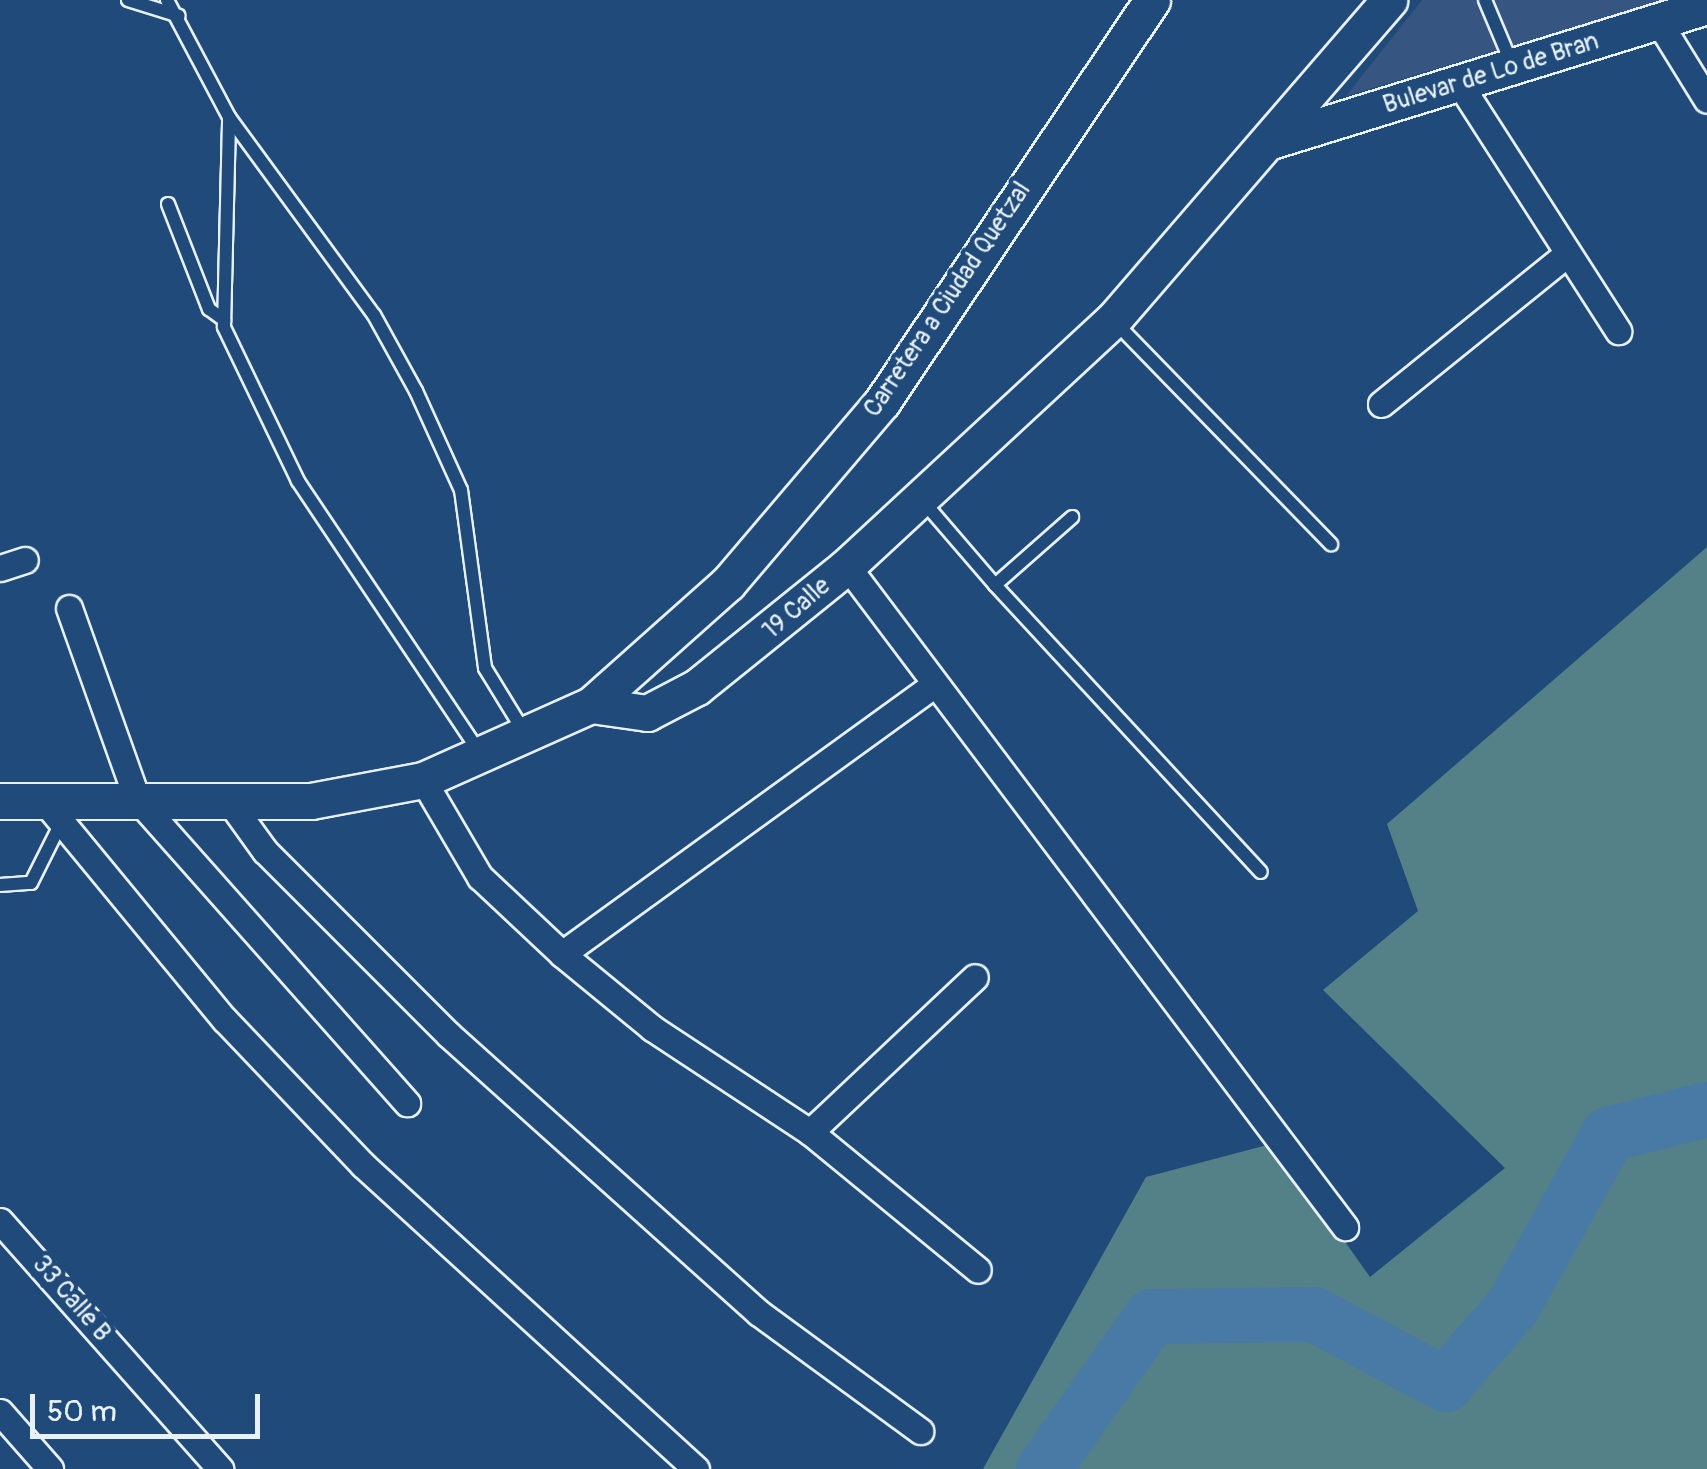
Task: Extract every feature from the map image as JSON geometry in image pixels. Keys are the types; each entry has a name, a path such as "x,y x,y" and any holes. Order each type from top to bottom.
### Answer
{"street":[{"name":"Carretera a Ciudad Quetzal","path":"591,705 728,583 882,402 1152,0"},
{"name":"19 Calle","path":"591,705 648,713 697,687 847,566 1113,320 1274,140 1388,0"},
{"name":"Bulevar de Lo de Bran","path":"1274,140 1660,24 1707,6"},
{"path":"1660,24 1707,100"},
{"path":"1459,83 1618,330"},
{"path":"1381,404 1568,253"},
{"path":"847,566 1344,1227"},
{"path":"69,608 137,799 407,1104"},
{"path":"562,954 934,685"},
{"path":"0,801 53,812 137,799 311,800 422,780 591,705"},
{"path":"422,780 480,877 562,954 652,1028 810,1132 978,1270"},
{"path":"226,797 265,850 449,1035 759,1313 920,1430"},
{"path":"53,812 225,1020 363,1165 696,1469"},
{"path":"810,1132 975,977"},
{"name":"33 Calle B","path":"0,1220 220,1469"},
{"path":"0,1412 50,1469"}],"lane":[{"path":"128,0 178,16"},
{"path":"167,0 229,117 374,315 416,391 461,490 485,668 528,736"},
{"path":"1485,0 1513,67"},
{"path":"229,117 224,320 298,481 481,755"},
{"path":"168,204 209,309 224,320"},
{"path":"1113,320 1331,544"},
{"path":"920,498 1261,872"},
{"path":"995,584 1072,517"},
{"path":"0,885 31,884 53,812"}],"shaded area":[{"path":"1422,0 1664,0 1346,96"}],"green space":[{"path":"1707,547 1707,1469 983,1469 1146,1177 1275,1143 1370,1277 1505,1168 1323,990 1418,911 1387,824"}],"waterway":[{"path":"1043,1469 1151,1316 1314,1314 1445,1384 1513,1305 1608,1134 1707,1109"}]}
